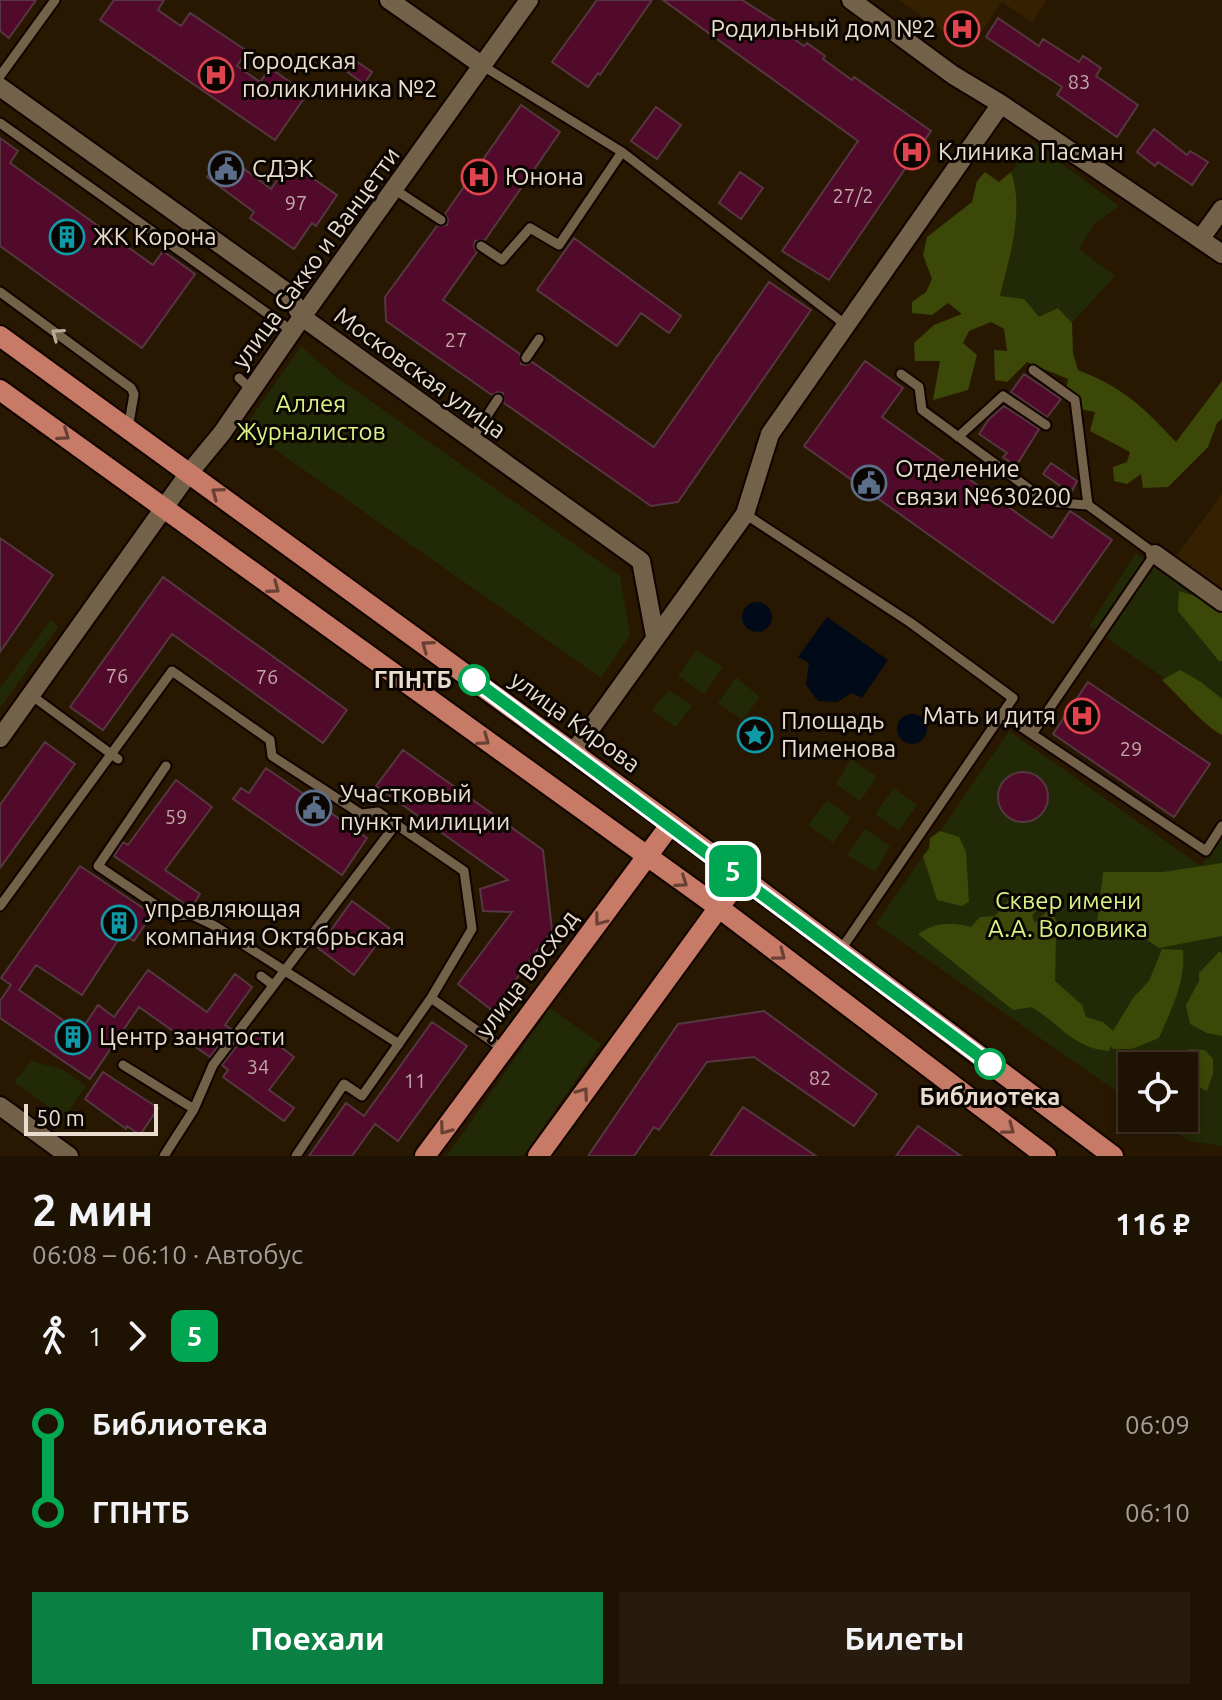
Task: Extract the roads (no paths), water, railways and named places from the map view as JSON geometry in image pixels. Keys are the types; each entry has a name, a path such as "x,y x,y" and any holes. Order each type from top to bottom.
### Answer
{"main road":[{"name":"улица Кирова","path":"0,336 671,824 1113,1156"},
{"path":"0,390 718,907 1046,1156"},
{"name":"улица Восход","path":"425,1156 671,824"},
{"path":"538,1156 741,877"}],"street":[{"path":"389,0 483,66"},
{"name":"улица Сакко и Ванцетти","path":"0,738 189,473 222,433 245,384 297,324 529,0"},
{"path":"851,0 953,75 1001,104 1222,254"},
{"name":"Московская улица","path":"0,87 288,293 297,324 471,440 641,561 655,636"},
{"path":"573,753 745,514 770,434 1001,104"},
{"path":"1201,238 1222,209"},
{"path":"1155,554 1222,602"},
{"path":"0,1106 69,1156"}],"lane":[{"path":"0,76 55,0"},
{"path":"483,66 622,152 846,325"},
{"path":"0,123 297,324"},
{"path":"481,246 502,260 530,228 559,245 622,152"},
{"path":"394,189 441,220"},
{"path":"0,292 131,388 134,394 128,429"},
{"path":"526,358 539,339"},
{"path":"1033,370 1075,400 1088,505"},
{"path":"901,374 919,387 922,410 1047,502 1088,505 1155,554 1032,734"},
{"path":"958,437 1003,396 1046,425"},
{"path":"471,440 498,399"},
{"path":"745,514 911,623 1013,698 840,951"},
{"path":"0,906 115,756 172,671 270,740 272,756 361,814 378,812 464,871 472,929 431,998 362,1096 344,1084 296,1156"},
{"path":"31,695 115,756"},
{"path":"1002,714 1206,851 1222,826"},
{"path":"166,766 98,866 140,898 172,916 192,915 215,926 399,1044"},
{"path":"164,1156 194,1109 213,1065 396,824"},
{"path":"261,976 273,985"},
{"path":"431,998 503,1049"},
{"path":"123,1065 194,1109"}],"water":[{"path":"757,602 768,606 772,617 768,628 757,632 746,628 742,617 746,606"},
{"path":"827,617 888,660 862,698 852,693 837,702 818,701 806,685 809,663 798,657"},
{"path":"912,714 923,718 927,729 923,740 912,744 901,740 897,729 901,718"}],"place":[{"name":"Родильный дом №2","path":"962,29"},
{"name":"Городская поликлиника №2","path":"216,75"},
{"name":"Клиника Пасман","path":"912,152"},
{"name":"СДЭК","path":"226,169"},
{"name":"Юнона","path":"479,177"},
{"name":"ЖК Корона","path":"67,237"},
{"name":"Отделение связи №630200","path":"869,483"},
{"name":"ГПНТБ","path":"474,680"},
{"name":"Мать и дитя","path":"1082,716"},
{"name":"Площадь Пименова","path":"755,735"},
{"name":"Участковый пункт милиции","path":"314,808"},
{"name":"управляющая компания Октябрьская","path":"119,923"},
{"name":"Центр занятости","path":"73,1037"},
{"name":"Библиотека","path":"990,1064"}],"park label":[{"name":"Аллея Журналистов","path":"311,418"},
{"name":"Cквер имени А.А. Воловика","path":"1068,915"}]}
